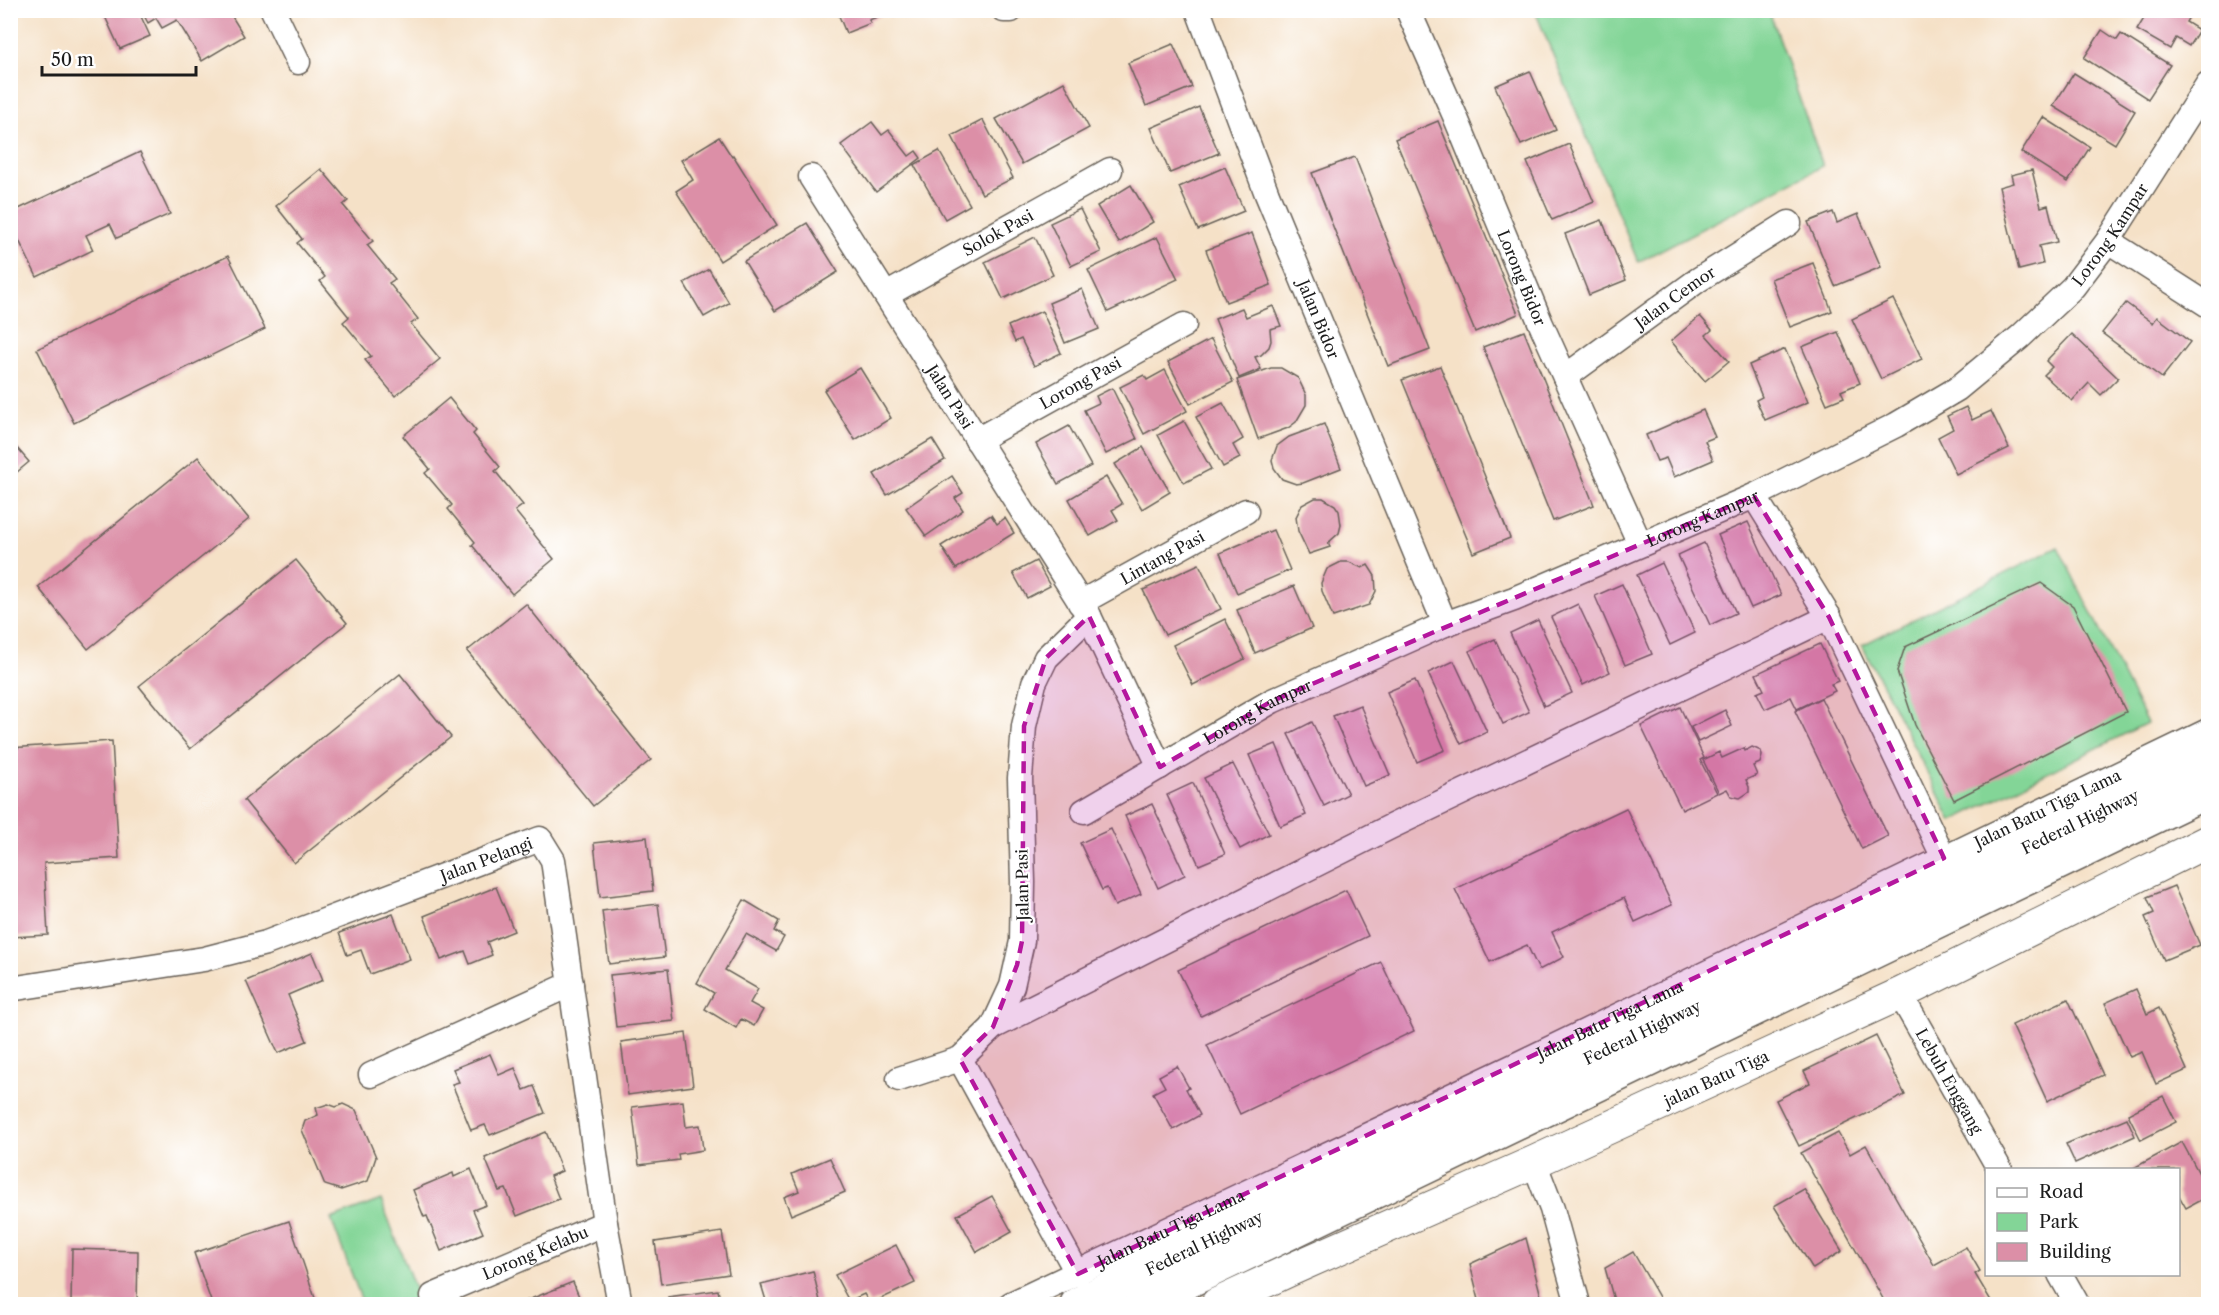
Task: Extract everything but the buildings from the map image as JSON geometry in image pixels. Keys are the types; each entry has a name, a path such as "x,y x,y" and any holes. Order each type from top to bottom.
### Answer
{"highway":[{"name":"Federal Highway","path":"1077,1289 2208,760"},
{"name":"Federal Highway","path":"1141,1305 2208,791"}],"street":[{"path":"273,10 298,62"},
{"path":"1004,10 1011,10"},
{"name":"Jalan Bidor","path":"1197,10 1272,204 1445,624"},
{"name":"Lorong Bidor","path":"1408,10 1455,116 1541,324 1640,544"},
{"name":"Lorong Kampar","path":"1084,811 1272,701 1445,624 1514,599 1754,496 1896,425 1957,389 2020,337 2073,287 2108,241 2208,84"},
{"name":"Solok Pasi","path":"886,295 1110,170"},
{"name":"Jalan Pasi","path":"811,177 1084,609 1160,767"},
{"name":"Jalan Cemor","path":"1565,377 1698,280 1789,223"},
{"path":"2108,241 2208,304"},
{"name":"Lorong Pasi","path":"977,440 1184,325"},
{"path":"1754,496 1829,617 1944,858"},
{"name":"Lintang Pasi","path":"1084,609 1246,510"},
{"name":"Jalan Pasi","path":"993,1027 1012,986 1022,941 1020,778 1023,726 1034,683 1046,658 1084,609"},
{"path":"899,1079 960,1059 993,1027 1390,827 1829,617"},
{"name":"Jalan Batu Tiga Lama","path":"1011,1305 1077,1289 1499,1074 2208,731"},
{"name":"Jalan Pelangi","path":"10,989 204,959 266,943 540,839 553,860 605,1223 620,1305"},
{"name":"jalan Batu Tiga","path":"1217,1305 1900,994 2208,841"},
{"path":"371,1075 571,984"},
{"name":"Lebuh Enggang","path":"1900,994 1999,1168"},
{"path":"960,1059 1077,1289"},
{"path":"1534,1162 1552,1209 1578,1305"},
{"name":"Lorong Kelabu","path":"433,1296 605,1223"},
{"path":"2061,1276 2077,1305"}],"highlighted area":[{"path":"1754,496 1829,617 1944,858 1078,1274 960,1059 993,1027 1017,965 1022,941 1024,726 1046,658 1089,616 1160,767 1272,701"}],"green space":[{"path":"1535,11 1769,11 1823,166 1638,262"},
{"path":"2058,547 2147,723 1952,821 1862,645"},
{"path":"381,1200 421,1304 363,1304 331,1219"}]}
